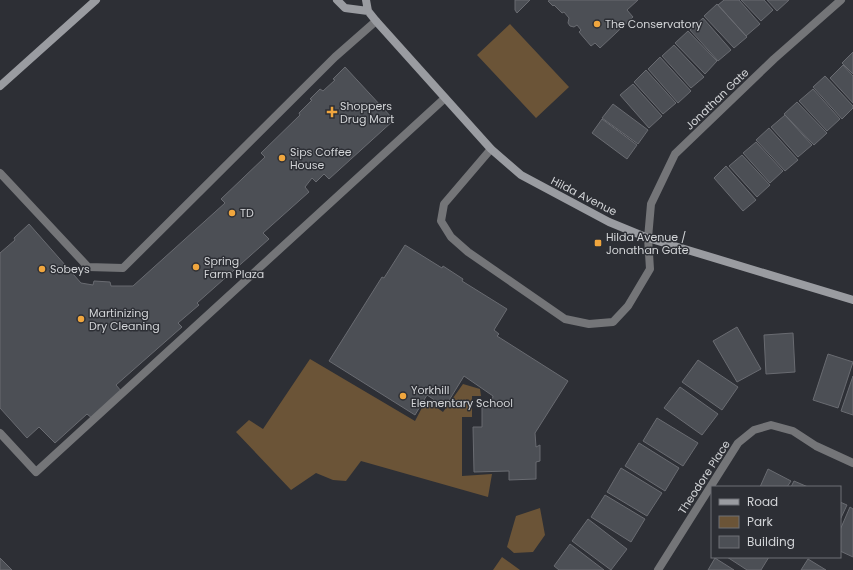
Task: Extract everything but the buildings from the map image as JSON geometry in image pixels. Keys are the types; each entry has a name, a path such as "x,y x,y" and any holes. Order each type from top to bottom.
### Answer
{"street":[{"path":"0,86 96,0"},
{"path":"337,0 345,8 368,11"},
{"name":"Hilda Avenue","path":"366,0 368,11 376,21 491,149 521,175 609,222 648,238 679,246 853,300"},
{"name":"Jonathan Gate","path":"491,149 444,204 441,221 451,238 468,252 565,319 589,324 613,322 628,306 650,269 648,238 652,204 675,154 774,59 841,0"},
{"path":"0,172 88,267 124,268 335,57 376,21"},
{"path":"0,433 36,472 445,98"},
{"name":"Theodore Place","path":"711,486 738,444 754,430 771,425 793,431 816,446 853,463"},
{"name":"Theodore Place","path":"658,570 711,487"}],"green space":[{"path":"510,24 569,87 536,118 477,55"},
{"path":"310,359 415,421 426,400 443,412 463,384 480,389 481,396 472,396 472,417 462,417 462,476 492,474 488,497 361,461 346,481 333,480 316,473 291,490 236,432 249,420 263,429"},
{"path":"540,508 545,535 533,552 514,553 507,547 516,516"},
{"path":"502,557 520,570 493,570"}],"place":[{"name":"The Conservatory","path":"597,24"},
{"name":"Shoppers Drug Mart","path":"332,112"},
{"name":"Sips Coffee House","path":"282,158"},
{"name":"TD","path":"232,213"},
{"name":"Hilda Avenue / Jonathan Gate","path":"598,243"},
{"name":"Spring Farm Plaza","path":"196,267"},
{"name":"Sobeys","path":"42,269"},
{"name":"Martinizing Dry Cleaning","path":"81,319"},
{"name":"Yorkhill Elementary School","path":"403,396"}]}
